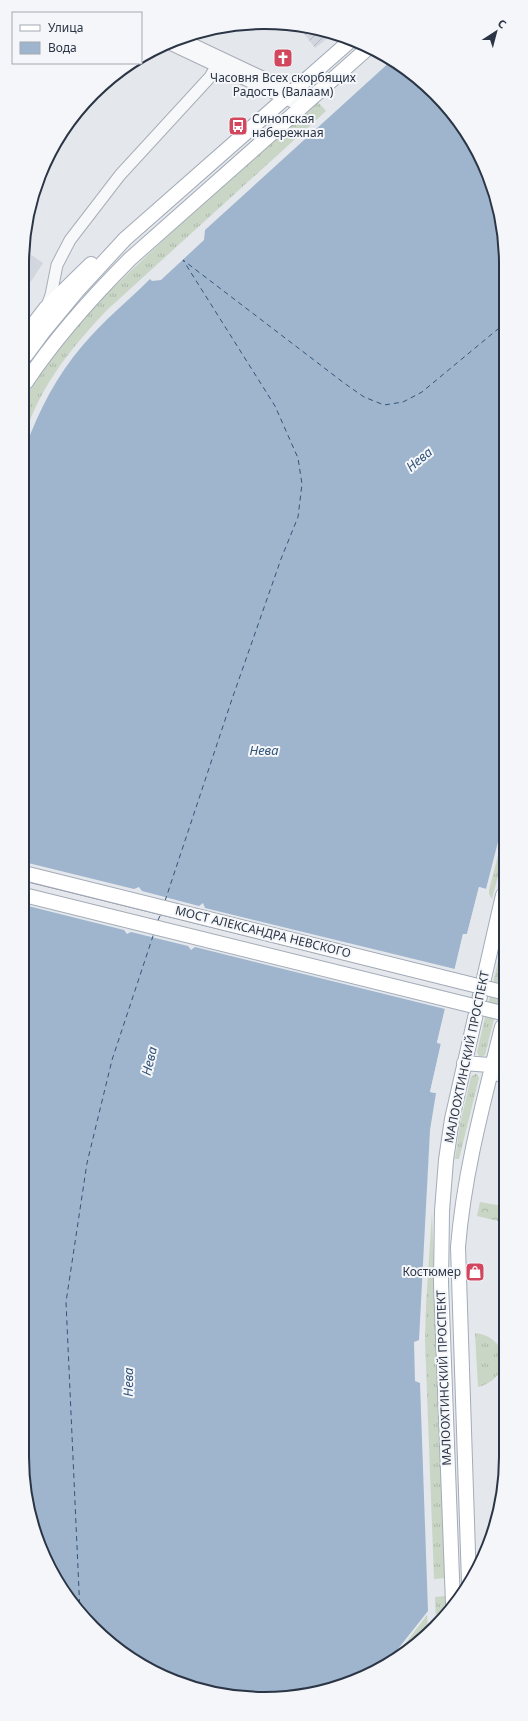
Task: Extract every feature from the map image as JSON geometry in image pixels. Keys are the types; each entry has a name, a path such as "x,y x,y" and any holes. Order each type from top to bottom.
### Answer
{"main road":[{"path":"29,351 62,309 125,240 347,44"},
{"path":"29,378 64,329 96,293 130,259 364,51"},
{"path":"29,329 46,308 88,267 107,250 125,240"},
{"name":"МОСТ АЛЕКСАНДРА НЕВСКОГО","path":"29,874 499,991"},
{"name":"МОСТ АЛЕКСАНДРА НЕВСКОГО","path":"29,896 499,1012"},
{"name":"МАЛООХТИНСКИЙ ПРОСПЕКТ","path":"453,1596 441,1250 446,1160 452,1119 464,1063 499,934"},
{"name":"МАЛООХТИНСКИЙ ПРОСПЕКТ","path":"469,1573 458,1247 460,1217 466,1177 497,1070 499,1053"},
{"path":"464,1063 497,1070"}],"street":[{"path":"187,42 219,62"},
{"path":"176,46 219,62 288,95 301,106"},
{"path":"46,308 51,295 57,265 70,240 110,187 143,148 210,77 219,62"}],"shaded area":[{"path":"303,33 328,38 315,48"},
{"path":"30,254 43,263 29,284"}],"green space":[{"path":"318,102 326,111 107,310 70,352 60,366 41,397 29,423 29,391 47,363 99,301 191,214"},
{"path":"499,851 499,872 492,899 489,894"},
{"path":"499,957 499,999 485,1055 481,1057 477,1052"},
{"path":"477,1074 479,1078 459,1159 455,1159 460,1124 471,1077"},
{"path":"480,1202 499,1205 499,1221 477,1216"},
{"path":"432,1212 445,1578 434,1579 425,1340"},
{"path":"475,1333 487,1336 499,1347 499,1372 489,1382 478,1387"},
{"path":"445,1596 446,1606 436,1617 435,1597"},
{"path":"427,1615 428,1625 404,1645"}],"water":[{"name":"Нева","path":"388,64 419,87 441,109 468,146 487,188 491,203 497,233 499,264 499,838 486,889 479,887 467,934 463,934 437,1042 441,1043 430,1092 436,1093 430,1130 419,1340 414,1342 415,1381 420,1383 428,1611 396,1651 368,1668 340,1680 325,1684 295,1690 264,1692 233,1690 203,1684 188,1680 160,1668 146,1661 109,1634 87,1612 60,1574 41,1533 31,1488 29,1457 29,439 50,393 74,356 107,319 150,279 152,281 161,280 204,240 205,230"}],"pier":[{"path":"29,863 134,889 139,887 142,891 199,906 203,903 205,908 455,969 463,934 467,934 479,887 486,889 485,891 481,889 469,935 465,936 440,1041 443,1044 432,1090 437,1091 436,1093 430,1092 441,1044 437,1043 445,1009 195,947 191,950 188,946 131,932 127,934 124,930 29,906"}],"ferry route":[{"path":"165,901 231,702 281,559 298,517 302,484 298,458 275,406 183,260 344,383 364,397 384,405 403,402 422,392 499,328"},
{"path":"158,920 161,914"},
{"path":"80,1602 66,1302 87,1163 112,1060 154,933"}],"tram line":[{"path":"29,882 499,998"}],"place":[{"name":"Часовня Всех скорбящих Радость (Валаам)","path":"283,58"},
{"name":"Синопская набережная","path":"238,126"},
{"name":"Костюмер","path":"475,1272"}]}
